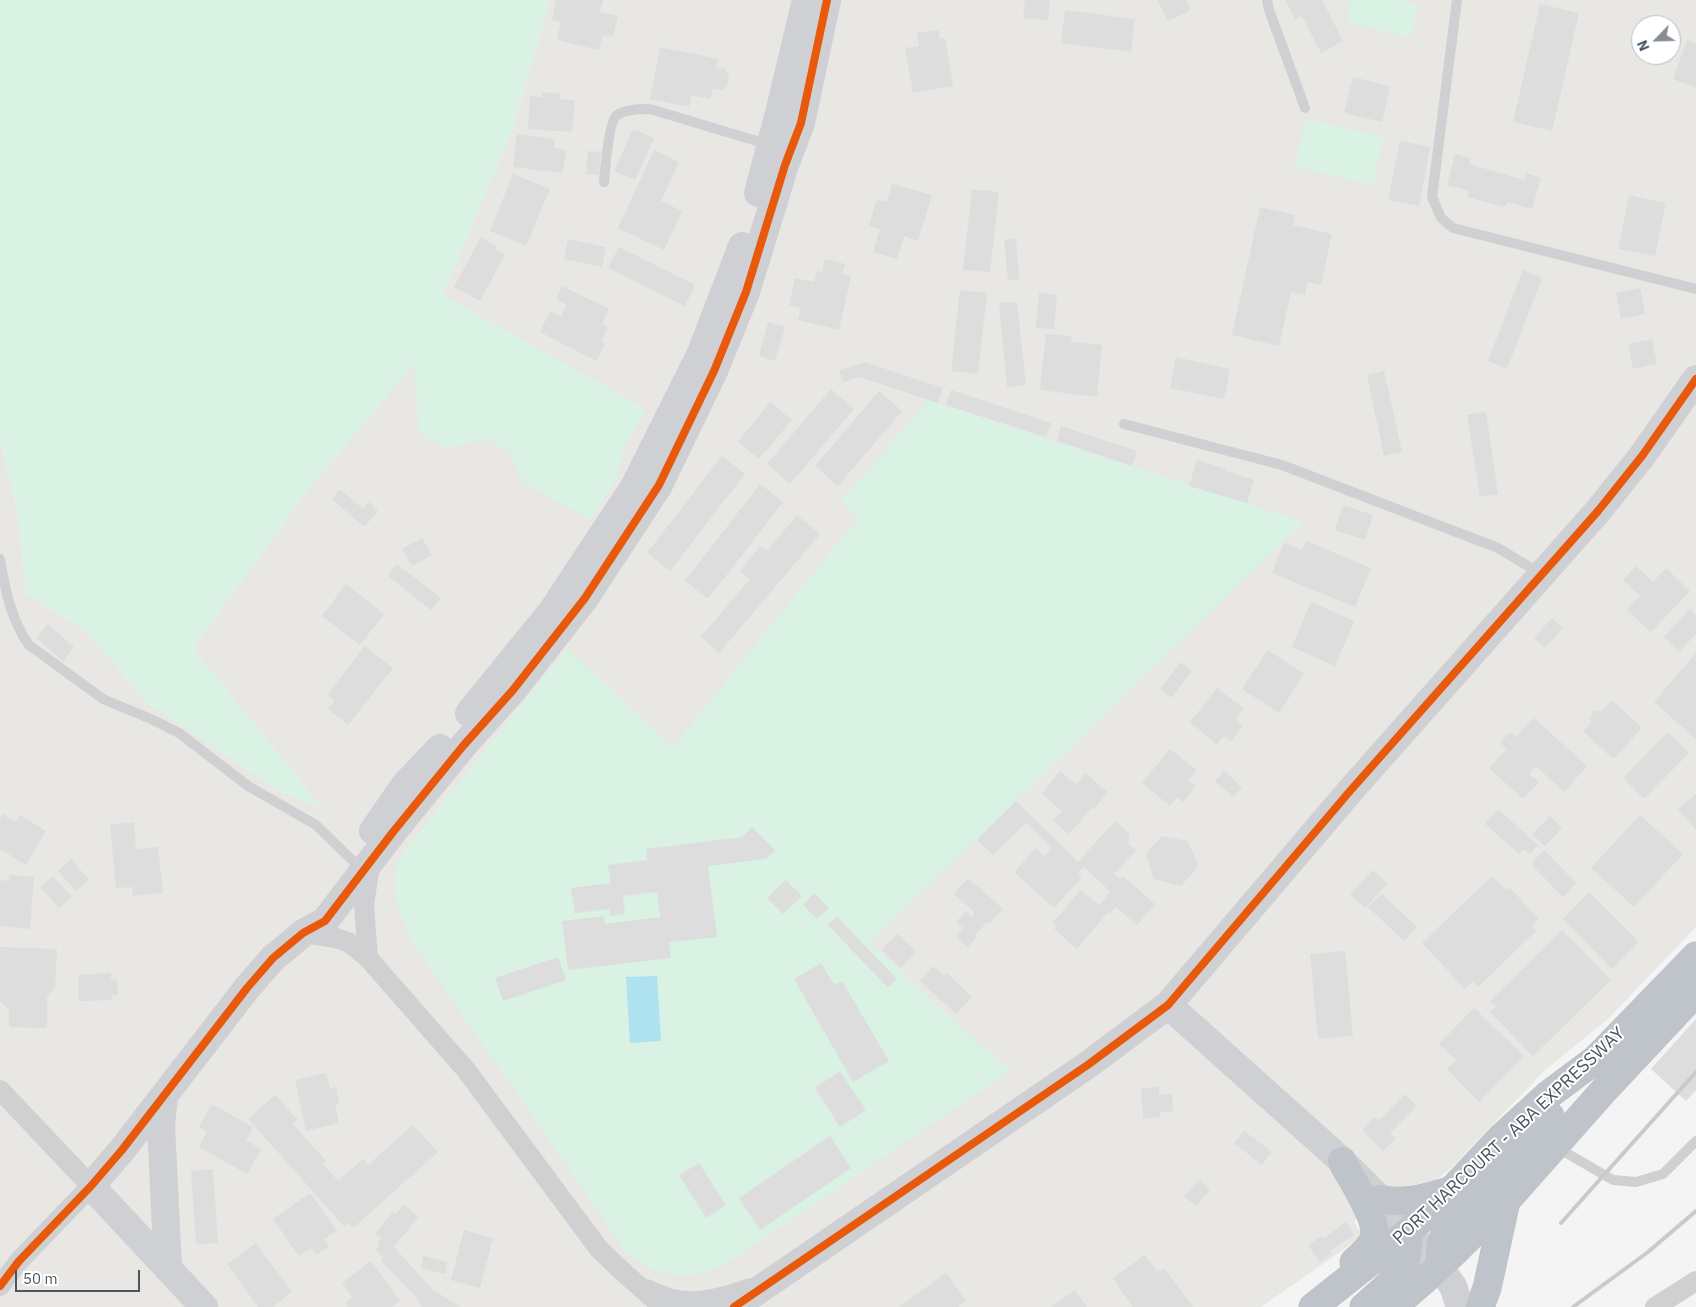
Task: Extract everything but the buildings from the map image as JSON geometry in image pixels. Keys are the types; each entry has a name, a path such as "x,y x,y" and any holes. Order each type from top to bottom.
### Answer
{"highway":[{"name":"PORT HARCOURT - ABA EXPRESSWAY","path":"1314,1306 1409,1231 1501,1138 1542,1101 1595,1060 1696,956"},
{"name":"PORT HARCOURT - ABA EXPRESSWAY","path":"1393,1307 1439,1267 1506,1201 1554,1145 1696,992"},
{"path":"1439,1267 1442,1243 1456,1215 1562,1103 1595,1060"},
{"path":"1314,1306 1346,1269 1373,1242 1375,1234 1369,1211 1342,1161"},
{"path":"1380,1199 1402,1202 1423,1199 1451,1190"},
{"path":"1480,1307 1487,1288 1506,1201"},
{"path":"1364,1307 1389,1284 1403,1267 1407,1254 1409,1231"}],"street":[{"path":"368,958 362,861 404,786 440,748 552,611 634,488 701,353 739,256 771,145 806,0"},
{"path":"0,1286 19,1261 91,1186 122,1150 247,988 273,958 304,933 362,861 513,690 585,598 659,485 714,371 746,292 785,165 801,123 827,0"},
{"path":"734,1307 1081,1069 1168,1005 1350,791 1598,512 1642,456 1696,379"},
{"path":"304,933 336,938 350,943 368,958 466,1070 600,1249 660,1307"},
{"path":"1168,1005 1342,1161 1380,1199 1439,1267 1453,1286 1460,1307"},
{"path":"0,1090 204,1307"},
{"path":"164,1096 161,1125 168,1269"},
{"path":"1439,1267 1439,1298 1441,1307"},
{"path":"1655,1307 1696,1281"},
{"path":"641,1287 673,1300 697,1301 720,1298 769,1282"}],"lane":[{"path":"1267,0 1305,108"},
{"path":"1457,0 1432,197 1441,218 1453,228 1696,289"},
{"path":"604,182 614,119 617,115 636,109 650,109 771,145"},
{"path":"1124,424 1282,465 1498,548 1542,574"},
{"path":"0,559 14,616 20,633 29,645 103,699 179,733 248,786 316,825 362,861"},
{"path":"1554,1145 1612,1180 1636,1182 1663,1174 1696,1141"}],"shaded area":[{"path":"550,0 1696,0 1696,927 1609,1018 1544,1071 1450,1169 1432,1183 1401,1190 1385,1187 1354,1222 1363,1236 1261,1307 0,1307 0,440 18,513 26,594 86,631 147,702 280,791 321,807 193,648 305,494 414,363 512,131"}],"green space":[{"path":"0,0 550,0 512,131 443,295 646,409 624,448 617,478 592,520 522,483 510,452 486,439 456,446 440,447 419,430 414,364 305,494 193,648 322,808 280,791 147,702 86,631 26,594 18,513 0,440"},
{"path":"1351,0 1400,0 1419,5 1410,38 1346,21"},
{"path":"1305,119 1384,137 1373,185 1295,167"},
{"path":"928,400 1304,522 869,943 1010,1071 728,1263 700,1274 688,1276 676,1276 665,1273 653,1269 628,1255 410,939 396,901 394,873 400,856 568,648 672,748 858,518 841,502"}],"water":[{"path":"657,976 661,1041 630,1043 626,977"}],"railway":[{"path":"1561,1223 1696,1072"},
{"path":"1573,1307 1648,1252 1696,1211"}],"cycle path":[{"path":"0,1286 19,1261 91,1186 122,1150 247,988 273,958 303,933 325,921 393,832 463,746 513,690 585,598 659,485 714,371 746,292 785,165 801,123 827,0"},
{"path":"734,1307 1089,1064 1168,1005 1350,791 1598,511 1642,456 1696,379"}]}
